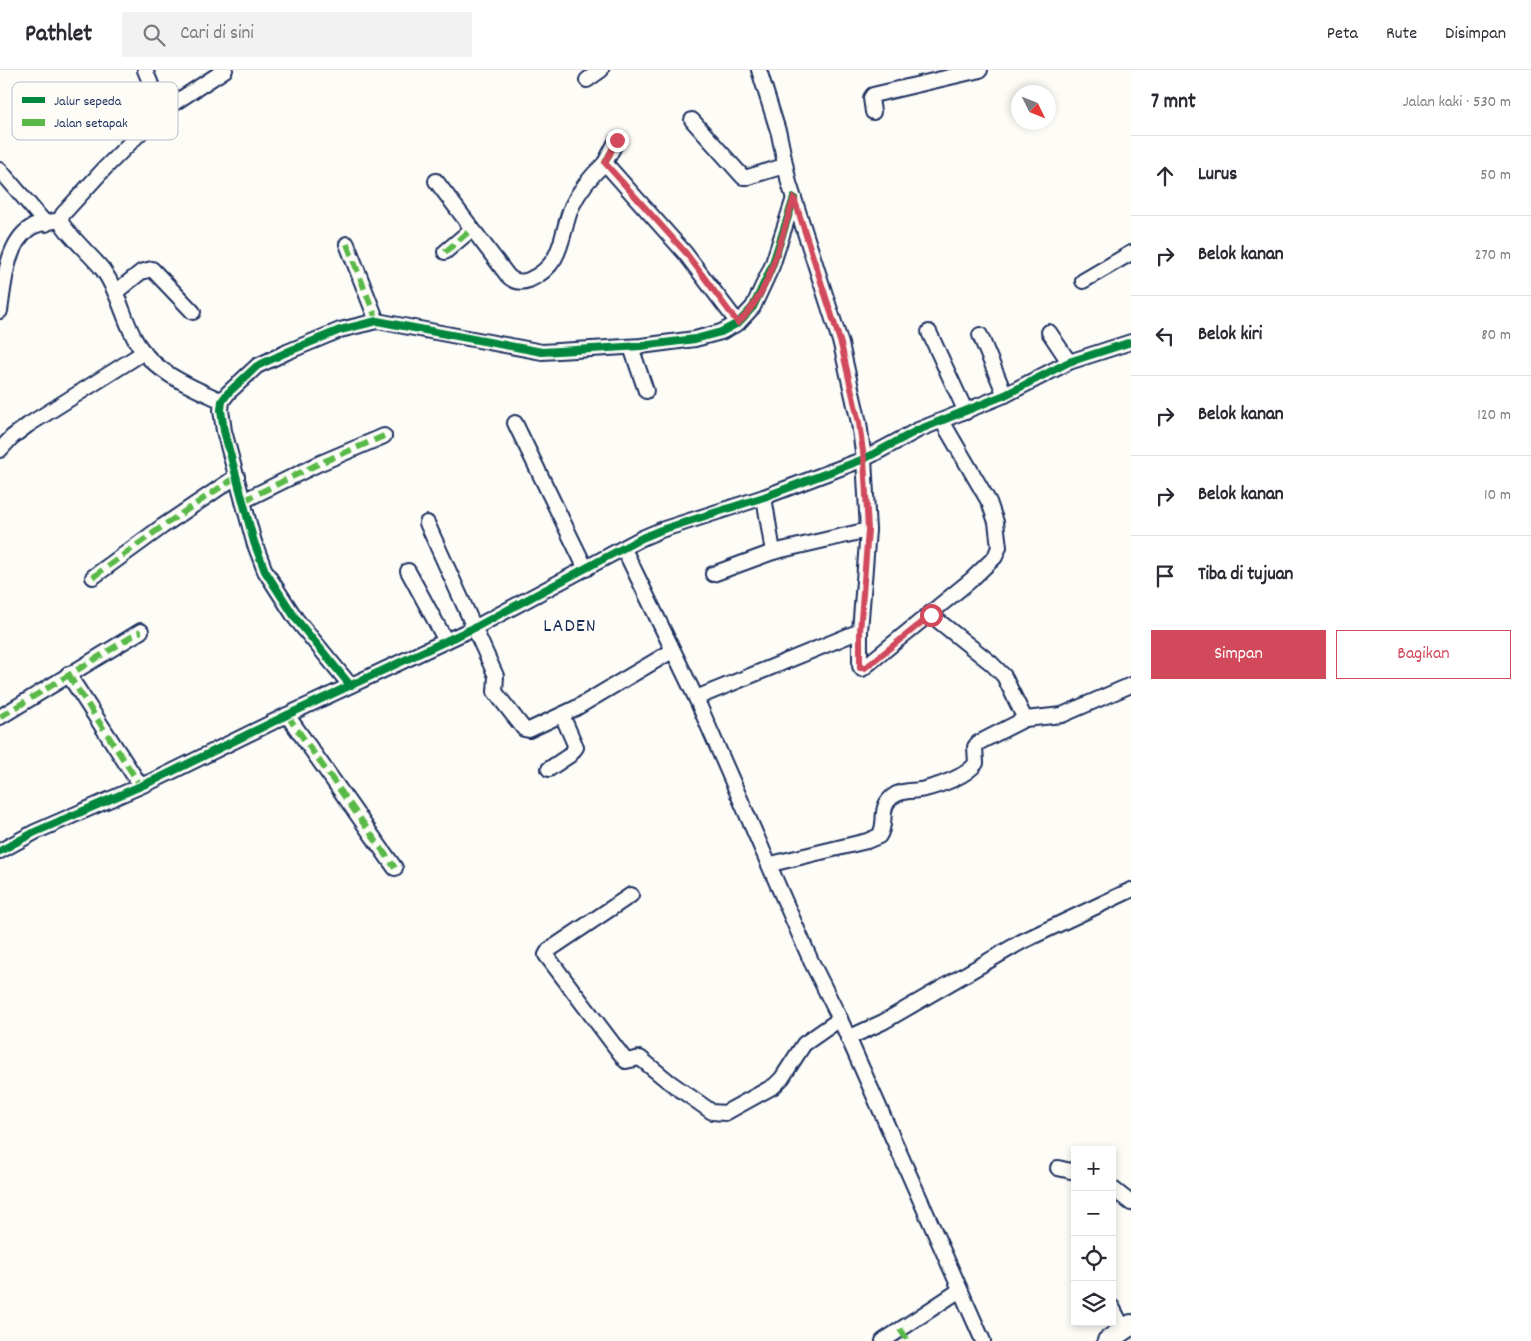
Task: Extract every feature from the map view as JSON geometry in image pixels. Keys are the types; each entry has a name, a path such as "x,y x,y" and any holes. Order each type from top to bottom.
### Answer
{"street":[{"path":"145,70 150,82"},
{"path":"178,101 225,70"},
{"path":"587,80 601,70"},
{"path":"759,70 778,134 784,166 841,344 857,415 864,459 868,530 860,632 860,666 863,669 931,615 977,574 994,557 998,547 996,522 989,502 942,421"},
{"path":"873,112 871,97 873,95 980,70"},
{"path":"692,120 743,176 748,177 784,166"},
{"path":"0,311 3,271 20,239 32,227 60,220 63,214 133,140"},
{"path":"436,181 510,278 524,282 534,278 551,263 558,253 572,207 580,190 605,163 617,140"},
{"path":"605,163 686,253 738,323"},
{"path":"0,170 46,224"},
{"path":"350,685 296,619 265,571 224,431 222,401 257,366 340,330 377,321 542,352 631,347 695,339 721,332 738,323 753,307 768,275 794,198"},
{"path":"60,220 102,269 116,291 128,325 144,352 171,376 222,401"},
{"path":"444,252 472,229"},
{"path":"347,244 377,321"},
{"path":"1083,281 1131,253"},
{"path":"116,291 141,272 152,269 192,312"},
{"path":"929,332 966,412"},
{"path":"1049,332 1069,362"},
{"path":"980,335 1005,396"},
{"path":"0,851 35,832 140,786 287,714 476,627 661,530 764,497 864,459 918,430 1005,396 1069,362 1131,342"},
{"path":"631,347 646,391"},
{"path":"0,450 28,425 144,352"},
{"path":"515,423 586,570"},
{"path":"243,501 318,464 384,436"},
{"path":"93,577 163,526 237,476"},
{"path":"764,497 773,552"},
{"path":"427,522 476,627 496,676 495,692 522,727 528,730 562,715 672,651"},
{"path":"713,574 773,552 868,530"},
{"path":"624,549 696,698 811,961 840,1019 983,1341"},
{"path":"408,571 446,641"},
{"path":"931,615 998,670 1011,686 1026,719"},
{"path":"0,717 141,631"},
{"path":"696,698 860,632"},
{"path":"68,674 140,786"},
{"path":"770,864 867,841 879,836 882,832 884,806 893,796 905,791 926,789 967,772 976,763 975,747 978,742 1026,719 1062,715 1131,684"},
{"path":"287,714 395,868"},
{"path":"550,769 570,755 576,747 562,715"},
{"path":"848,1038 883,1022 1021,942 1131,890"},
{"path":"631,895 549,950 546,955 626,1061 640,1058 668,1081 712,1112 725,1113 774,1086 804,1044 840,1019"},
{"path":"1058,1168 1071,1171"},
{"path":"1116,1191 1131,1203"},
{"path":"883,1341 904,1335 960,1290"},
{"path":"1116,1318 1121,1332"}],"marked path":[{"path":"605,163 617,140"},
{"path":"445,252 472,229"},
{"path":"347,244 377,321"},
{"path":"243,501 318,464 384,436"},
{"path":"93,577 163,526 237,476"},
{"path":"0,717 141,631"},
{"path":"68,674 140,785"},
{"path":"287,715 395,868"},
{"path":"900,1329 908,1341"}],"cycle path":[{"path":"350,685 296,619 265,571 254,542 224,431 221,410 222,401 228,393 257,366 340,330 377,321 542,352 641,346 695,339 721,332 738,323 753,307 772,266 794,198"},
{"path":"0,851 35,832 159,778 287,715 476,627 642,538 661,530 764,497 864,459 918,430 1005,395 1069,362 1131,342"}],"district":[{"name":"LADEN","path":"570,624"}],"route":[{"path":"617,140 605,163 686,253 738,323 748,314 760,293 772,266 794,198 841,344 859,423 864,459 868,530 860,632 860,668 865,668 931,615"}]}
